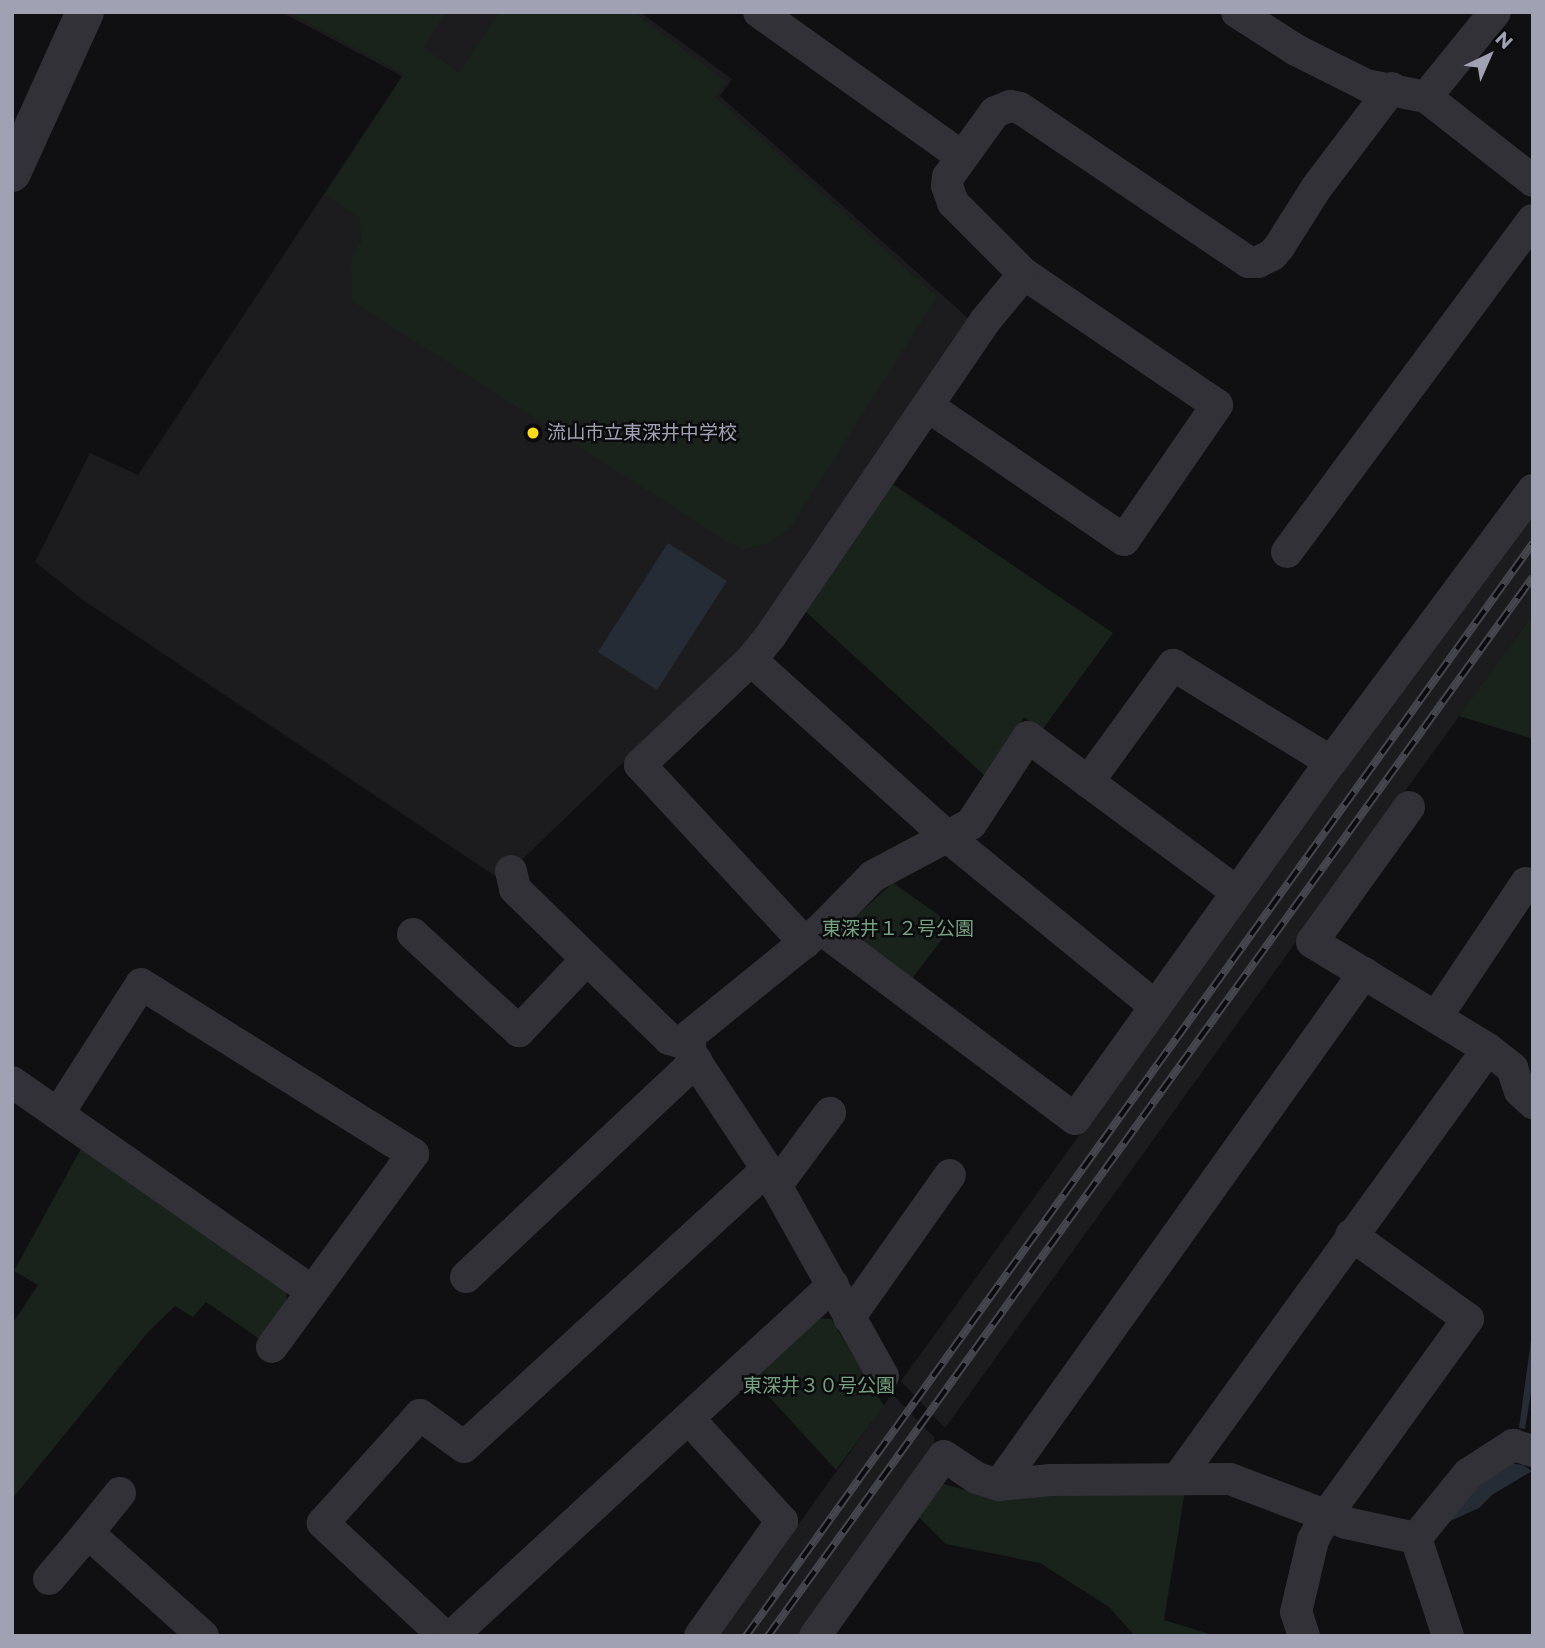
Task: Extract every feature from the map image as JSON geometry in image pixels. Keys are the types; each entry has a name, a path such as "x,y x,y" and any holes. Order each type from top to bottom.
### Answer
{"street":[{"path":"12,173 22,126 85,12"},
{"path":"759,12 962,157"},
{"path":"1237,12 1270,21 1366,85 1392,88 1426,97 1533,181"},
{"path":"1426,97 1495,12"},
{"path":"929,407 1125,540 1217,405 1024,274 953,203 948,194 948,177 995,112 1001,107 1020,108 1248,262 1258,262 1272,256 1279,247 1317,187 1392,88"},
{"path":"1287,552 1533,220"},
{"path":"1024,274 985,321 795,603 751,660 640,765 813,936 1075,1119 1331,762 1533,489"},
{"path":"751,660 949,838 1155,1006"},
{"path":"1088,782 1173,665 1331,762"},
{"path":"466,1277 692,1052 694,1031 813,936 873,876 971,824 1028,737 1237,892"},
{"path":"1409,807 1312,942 1488,1049 1512,1068 1520,1091 1533,1103"},
{"path":"511,871 515,889 669,1039 692,1052 771,1177 883,1376"},
{"path":"1437,1016 1525,883"},
{"path":"413,934 519,1031 587,959"},
{"path":"999,1485 1363,973"},
{"path":"58,1114 141,984 413,1154 272,1347"},
{"path":"1178,1478 1351,1235 1488,1049"},
{"path":"12,1083 312,1291"},
{"path":"443,1636 323,1523 420,1415 464,1447 771,1177 830,1113"},
{"path":"849,1318 950,1175"},
{"path":"1304,1636 1296,1612 1313,1540 1326,1516 1468,1320 1351,1235"},
{"path":"452,1636 833,1286"},
{"path":"690,1420 782,1521 700,1636"},
{"path":"1416,1538 1468,1474 1513,1445 1533,1451"},
{"path":"815,1636 944,1456 977,1478 999,1485 1051,1480 1230,1479 1326,1516 1416,1538"},
{"path":"49,1579 120,1493"},
{"path":"88,1533 203,1636"},
{"path":"1416,1538 1448,1636"}],"shaded area":[{"name":"流山市立東深井中学校","path":"281,12 640,12 732,79 720,96 969,319 757,633 501,880 83,600 35,562 90,453 138,475 402,76"},
{"path":"1533,510 1533,614 945,1428 901,1381"},
{"path":"668,543 727,581 657,690 598,652"},
{"path":"1533,1326 1533,1380 1525,1429 1519,1428"},
{"path":"892,1394 934,1437 934,1445 802,1636 718,1636"},
{"path":"1509,1463 1523,1465 1532,1471 1492,1495 1479,1508 1439,1526 1477,1483"}],"green space":[{"path":"288,12 446,12 423,47 459,72 500,12 633,12 726,82 715,97 937,297 790,528 769,543 744,549 731,544 352,301 351,259 362,240 359,217 325,195 404,74"},
{"path":"891,483 1113,633 1042,730 1024,717 985,776 805,611"},
{"path":"1533,614 1533,739 1459,716"},
{"name":"東深井１２号公園","path":"893,883 953,925 910,981 852,938 849,922"},
{"path":"82,1147 286,1290 287,1304 261,1340 206,1302 193,1317 175,1306 149,1331 12,1499 12,1324 38,1285 14,1271"},
{"name":"東深井３０号公園","path":"816,1318 831,1319 884,1406 836,1470 752,1378"},
{"path":"937,1482 972,1492 1185,1491 1164,1620 1216,1636 1135,1636 1109,1607 1040,1563 946,1544 917,1515"}],"railway":[{"path":"746,1636 1533,543"},
{"path":"768,1636 1533,577"}],"place":[{"name":"流山市立東深井中学校","path":"533,433"}]}
